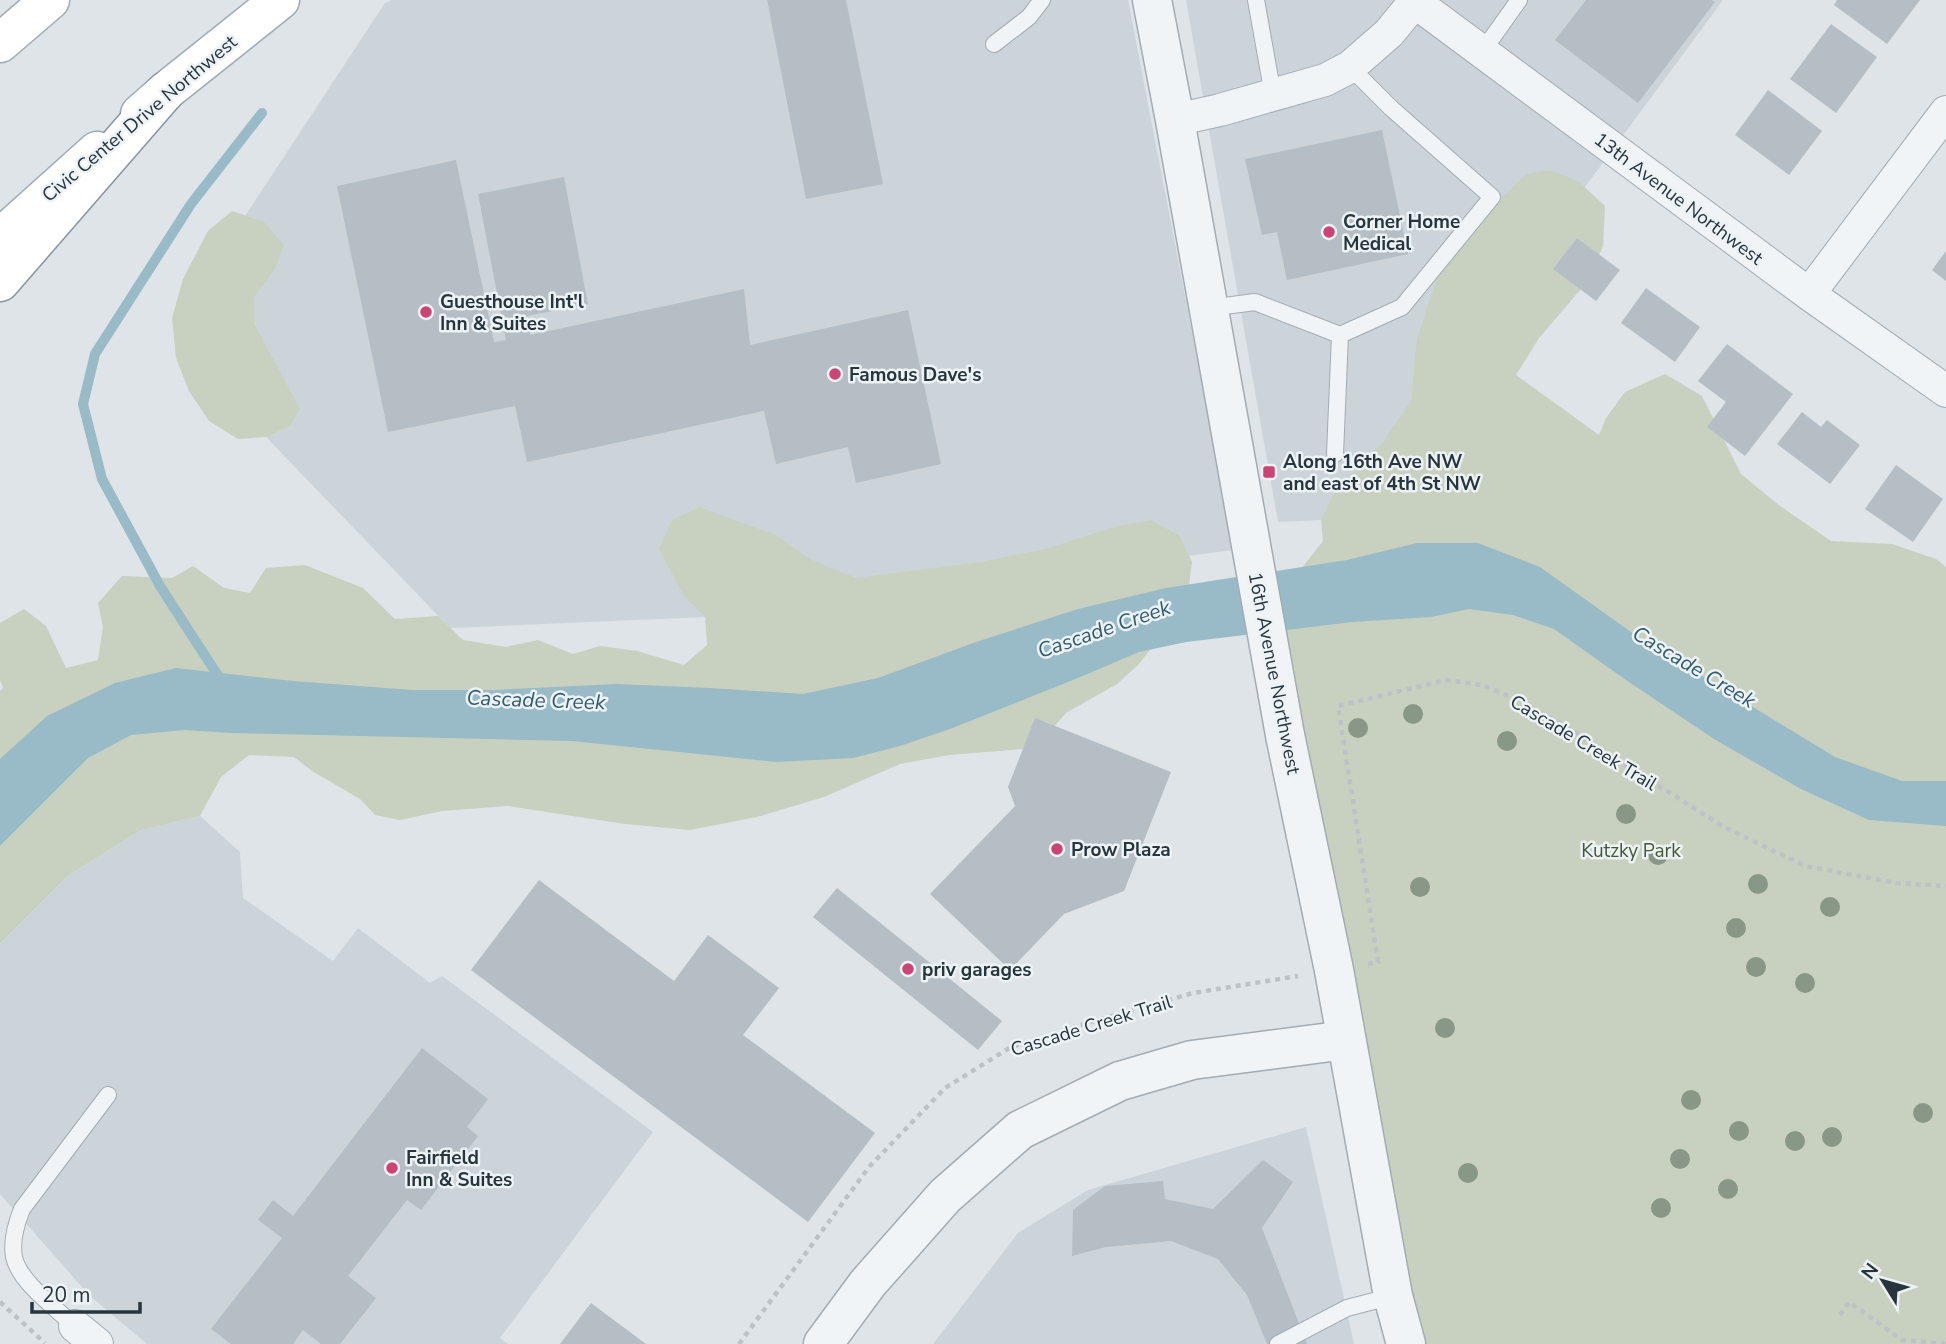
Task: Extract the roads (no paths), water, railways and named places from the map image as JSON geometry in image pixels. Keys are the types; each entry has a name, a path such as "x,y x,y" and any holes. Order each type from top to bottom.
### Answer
{"main road":[{"path":"0,43 50,0"},
{"name":"Civic Center Drive Northwest","path":"0,239 166,91 280,0"},
{"path":"0,282 166,91"}],"street":[{"name":"16th Avenue Northwest","path":"1152,0 1286,735 1334,970 1393,1296 1406,1344"},
{"path":"1175,120 1325,80 1350,67 1389,33 1416,1"},
{"name":"13th Avenue Northwest","path":"1416,1 1809,294 1946,391"},
{"path":"1809,294 1946,112"},
{"path":"823,1344 869,1283 945,1196 1020,1130 1120,1081 1192,1060 1346,1040"}],"lane":[{"path":"995,44 1029,17 1042,0"},
{"path":"1256,0 1273,95"},
{"path":"1482,52 1519,0"},
{"path":"1209,308 1255,302 1340,335 1402,306 1492,197 1391,108 1350,67"},
{"path":"1335,453 1340,335"},
{"path":"86,1335 24,1278 14,1259 15,1228 22,1209 108,1095"},
{"path":"1278,1344 1347,1308 1393,1296"}],"water":[{"name":"Cascade Creek","path":"1417,543 1478,543 1540,567 1638,637 1835,757 1902,781 1946,781 1946,826 1869,820 1801,789 1714,739 1554,629 1513,615 1469,609 1431,617 1352,622 1186,642 1139,652 950,729 853,758 776,762 572,741 185,730 131,735 88,758 0,846 0,759 47,716 115,683 176,668 293,681 413,690 494,690 617,684 803,694 878,678 1078,609 1166,588 1347,560"}],"waterway":[{"path":"222,682 160,586 102,479 83,404 95,354 191,204 262,113"}],"place":[{"name":"Corner Home Medical","path":"1329,232"},
{"name":"Guesthouse Int'l Inn & Suites","path":"426,312"},
{"name":"Famous Dave's","path":"835,374"},
{"name":"Along 16th Ave NW and east of 4th St NW","path":"1269,472"},
{"name":"Prow Plaza","path":"1057,849"},
{"name":"priv garages","path":"908,969"},
{"name":"Fairfield Inn & Suites","path":"392,1168"}],"park label":[{"name":"Kutzky Park","path":"1631,850"}]}
